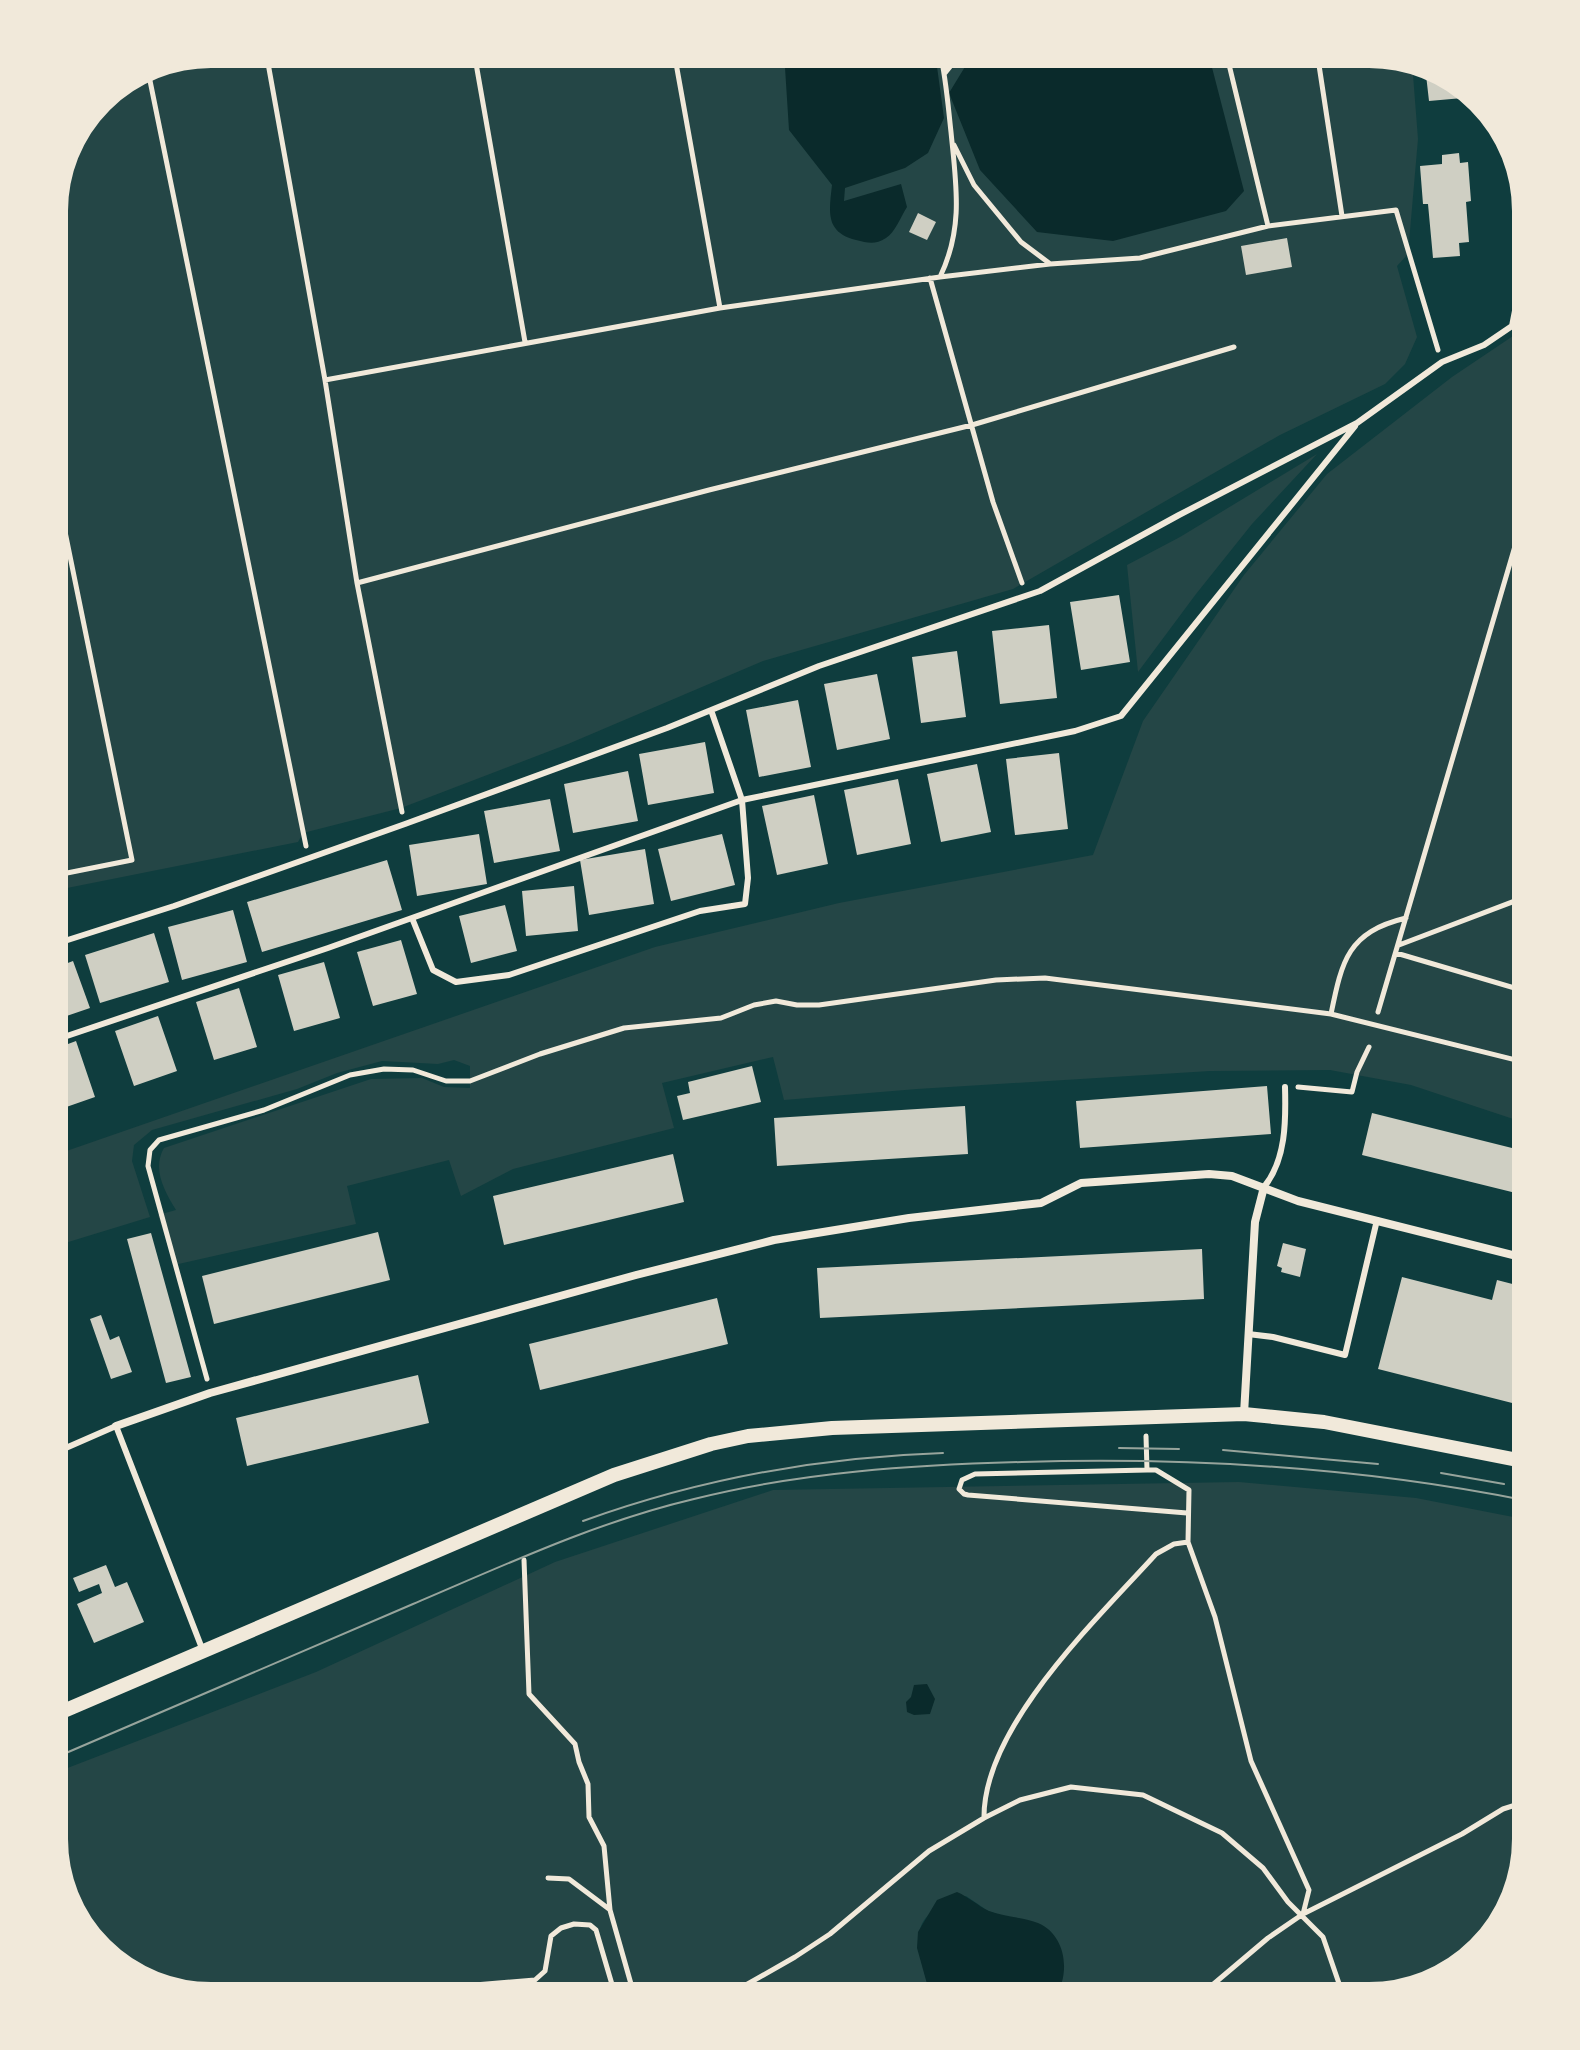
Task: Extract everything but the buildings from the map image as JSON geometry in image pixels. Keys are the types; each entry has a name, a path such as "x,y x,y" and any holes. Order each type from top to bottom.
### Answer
{"street":[{"path":"116,1426 210,1393 774,1240 909,1218 1041,1203 1081,1183 1209,1174 1232,1176 1298,1201 1514,1255"},
{"path":"1244,1414 1255,1222 1264,1187"},
{"path":"66,1710 614,1475 711,1444 748,1436 832,1428 1244,1414 1324,1422 1514,1459"}],"lane":[{"path":"66,941 308,859 711,710 819,666 1040,591 1357,423 1442,362 1484,345 1512,326 1514,318"},
{"path":"66,1036 412,918 742,800 1075,731 1121,716 1357,423"},
{"path":"412,918 433,970 456,982 509,975 700,911 745,904 748,878 742,800 711,710"},
{"path":"1264,1187 1279,1162 1285,1087"},
{"path":"1248,1334 1345,1355 1377,1220"},
{"path":"66,1448 116,1426 203,1651"}],"path":[{"path":"269,66 325,380 357,583 405,824"},
{"path":"476,66 525,342"},
{"path":"677,66 720,308"},
{"path":"940,277 952,245 958,191 943,66"},
{"path":"945,74 951,66"},
{"path":"1229,66 1268,226"},
{"path":"1319,66 1342,216"},
{"path":"150,80 308,859"},
{"path":"951,139 974,185 1021,242 1050,264"},
{"path":"325,380 720,308 930,278 1050,264 1140,258 1268,226 1396,210 1442,362"},
{"path":"930,278 993,502 1026,596"},
{"path":"357,583 709,490 972,425 1234,347"},
{"path":"66,537 132,860 66,873"},
{"path":"1378,1012 1514,550"},
{"path":"1398,946 1514,901"},
{"path":"1331,1014 1339,978 1352,950 1367,932 1406,918"},
{"path":"1396,953 1514,988"},
{"path":"210,1393 148,1166 150,1150 159,1140 175,1134 264,1110 350,1075 384,1069 413,1070 446,1081 470,1081 540,1054 624,1028 721,1018 754,1005 776,1001 819,1005 996,980 1045,978 1331,1014 1514,1060"},
{"path":"1285,1087 1320,1087 1352,1092 1369,1047"},
{"path":"1146,1441 1147,1470"},
{"path":"1187,1513 968,1495 959,1489 962,1480 975,1474 1156,1470 1189,1490 1188,1542 1215,1617 1251,1761 1309,1890 1303,1914"},
{"path":"984,1818 983,1799 994,1765 1033,1695 1156,1554 1174,1544 1188,1542"},
{"path":"524,1560 529,1694 575,1744 588,1784 589,1817 604,1846 610,1910 631,1984"},
{"path":"748,1984 830,1934 929,1851 1020,1800 1071,1787 1143,1795 1222,1833 1263,1868 1288,1902 1323,1937 1339,1984"},
{"path":"1214,1984 1268,1938 1303,1914 1514,1805"},
{"path":"548,1878 569,1879 610,1910"},
{"path":"500,1984 535,1980 545,1971 549,1943 555,1932 574,1924 590,1925 599,1935 612,1984"}],"shaded area":[{"path":"211,66 1379,66 1413,73 1418,139 1408,254 1397,266 1417,337 1405,364 1385,384 1280,435 1013,589 763,661 568,744 401,808 303,833 298,842 66,888 66,201 71,173 85,138 115,102 138,85 173,71"},
{"path":"785,66 937,66 944,118 928,153 905,168 845,188 844,201 901,184 907,207 889,236 882,240 871,243 839,232 831,220 832,185 789,130"},
{"path":"965,66 1212,66 1244,191 1226,211 1113,241 1037,232 980,170 949,93"},
{"path":"1514,335 1514,1119 1411,1085 1330,1070 1210,1071 784,1100 773,1057 662,1083 674,1128 513,1169 461,1196 449,1160 347,1186 356,1224 174,1265 158,1215 176,1210 159,1172 164,1148 371,1079 422,1078 444,1087 470,1088 470,1066 454,1060 438,1064 382,1061 152,1130 134,1145 132,1161 150,1217 66,1243 66,1151 655,947 839,903 1093,855 1143,721 1244,575 1327,474 1452,377"},
{"path":"1317,454 1252,524 1138,672 1127,565 1180,537"},
{"path":"1239,1482 1416,1498 1514,1517 1513,1858 1506,1886 1490,1920 1465,1948 1433,1969 1397,1981 1369,1984 1060,1984 1003,1916 988,1911 966,1896 931,1913 923,1921 919,1942 928,1984 211,1984 183,1981 147,1969 115,1948 90,1920 74,1886 67,1858 66,1769 316,1672 555,1562 773,1490"},
{"path":"927,1684 935,1699 930,1714 907,1712 906,1702 914,1685"},
{"path":"957,1892 989,1911 1026,1919 1048,1929 1060,1946 1063,1957 1061,1984 927,1984 917,1948 918,1932 937,1900"}],"tram line":[{"path":"1119,1448 1179,1449"},
{"path":"1223,1450 1378,1464"},
{"path":"583,1521 671,1493 760,1473 851,1459 943,1453"},
{"path":"66,1753 586,1532 694,1499 775,1482 940,1465 1150,1461 1339,1472 1514,1498"},
{"path":"1441,1473 1504,1484"}]}
